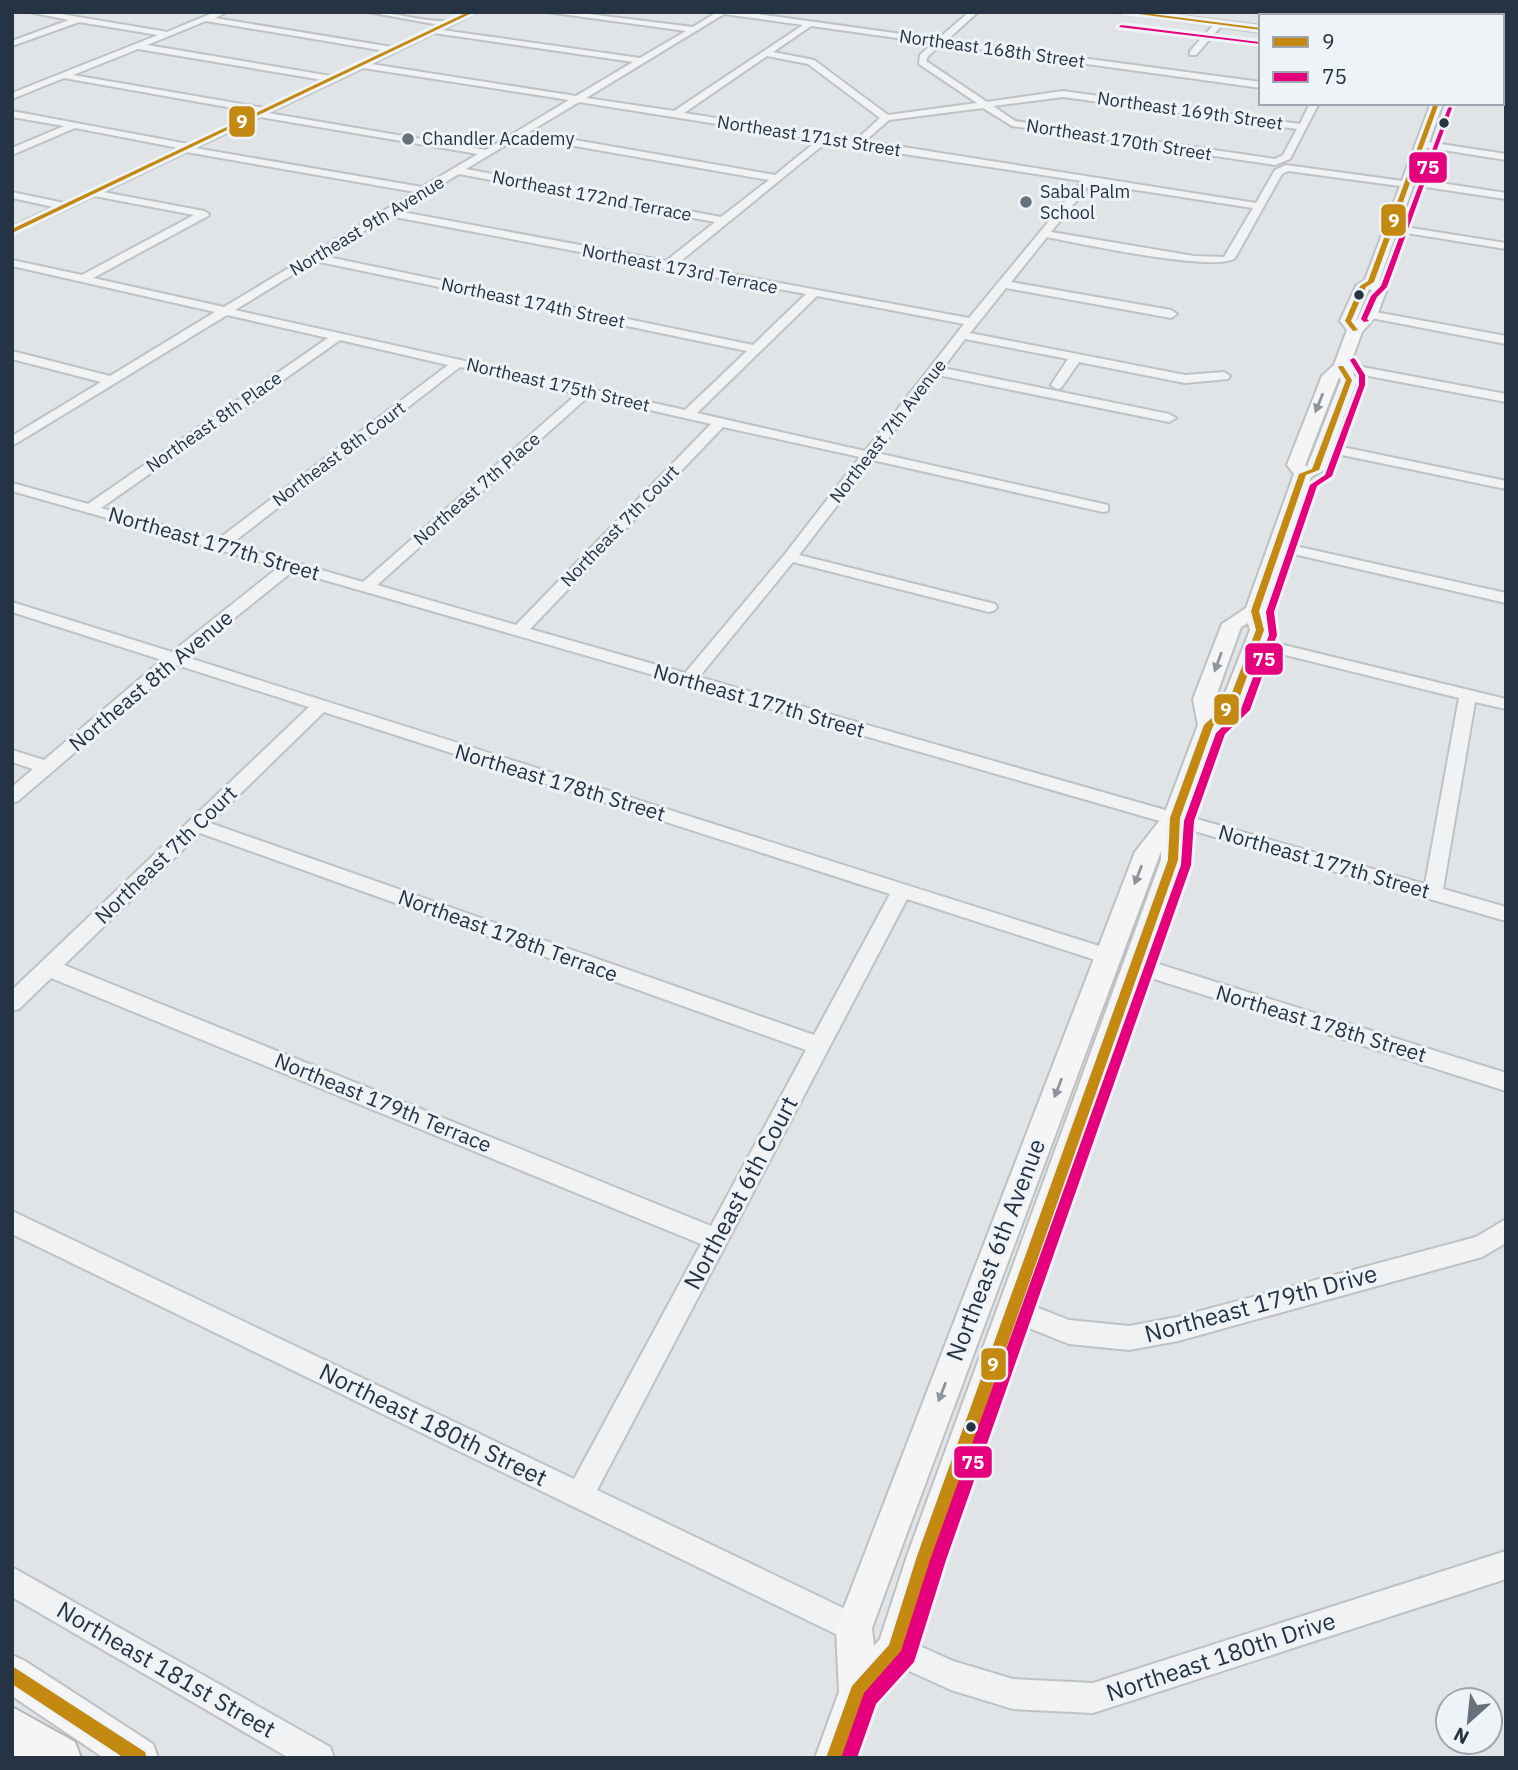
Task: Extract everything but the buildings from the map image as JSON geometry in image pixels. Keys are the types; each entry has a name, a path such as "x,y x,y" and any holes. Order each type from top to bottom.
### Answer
{"highway":[{"path":"12,1729 59,1758"}],"main road":[{"path":"1124,12 1198,21 1220,18"},
{"path":"1166,12 1259,25"},
{"name":"Northeast 6th Avenue","path":"1354,330 1348,321 1363,286 1371,282 1436,105"},
{"name":"Northeast 6th Avenue","path":"1303,474 1296,465 1330,376 1341,367 1354,330 1370,316 1380,289 1371,282"},
{"name":"Northeast 6th Avenue","path":"1303,474 1315,470 1349,380 1341,367"},
{"name":"Northeast 6th Avenue","path":"834,1758 858,1692 895,1650 925,1556 1013,1310 1122,960 1147,852 1175,818 1209,725 1232,704 1260,630 1255,611 1303,474"},
{"name":"Northeast 6th Avenue","path":"1209,725 1204,699 1233,624 1255,611"},
{"name":"Northeast 6th Avenue","path":"858,1692 854,1628 1122,960"},
{"path":"12,1674 139,1758"}],"street":[{"path":"33,12 168,34"},
{"path":"12,96 223,12"},
{"path":"372,12 449,24"},
{"path":"12,232 473,12"},
{"path":"551,12 692,29"},
{"name":"Northeast 9th Avenue","path":"12,442 313,257 523,134 723,12"},
{"name":"Northeast 168th Street","path":"723,12 1259,85"},
{"path":"974,12 923,55 922,62 983,106"},
{"path":"1193,53 1220,18"},
{"path":"206,19 395,50"},
{"path":"12,44 78,20"},
{"path":"675,115 808,25"},
{"path":"434,31 641,61"},
{"path":"138,46 333,79"},
{"path":"768,54 801,58 811,62 886,118"},
{"name":"Northeast 171st Street","path":"362,65 1257,206"},
{"path":"64,76 489,153"},
{"name":"Northeast 169th Street","path":"983,106 1063,94 1302,127"},
{"path":"1045,234 1194,259 1221,261 1230,258 1314,105"},
{"path":"857,144 886,118 983,106"},
{"name":"Northeast 170th Street","path":"983,106 1012,123 1036,128 1506,196"},
{"path":"12,114 426,191"},
{"path":"12,152 75,125"},
{"path":"523,134 777,178"},
{"path":"666,267 825,139"},
{"path":"1421,144 1506,157"},
{"name":"Northeast 172nd Terrace","path":"459,171 725,221"},
{"name":"Northeast 7th Avenue","path":"687,681 790,557 934,370 1088,180"},
{"path":"83,279 204,214 94,192"},
{"path":"12,195 65,206"},
{"name":"Northeast 173rd Terrace","path":"389,212 813,294 968,328 1076,357 1185,379 1224,376"},
{"path":"1392,228 1506,246"},
{"name":"Northeast 174th Street","path":"313,257 754,349"},
{"name":"Northeast 175th Street","path":"12,263 1103,508"},
{"path":"1005,284 1171,314"},
{"path":"687,415 813,294"},
{"path":"1370,316 1506,340"},
{"name":"Northeast 8th Place","path":"90,509 338,336"},
{"path":"12,355 110,380"},
{"path":"1057,385 1076,357"},
{"name":"Northeast 8th Court","path":"219,545 458,363"},
{"path":"1341,367 1506,398"},
{"path":"934,370 1169,418"},
{"name":"Northeast 7th Place","path":"366,587 588,391"},
{"name":"Northeast 7th Court","path":"520,630 720,422"},
{"path":"1323,447 1506,485"},
{"name":"Northeast 177th Street","path":"12,487 520,630 687,681 1506,914"},
{"path":"1277,546 1506,598"},
{"path":"790,557 989,607"},
{"name":"Northeast 8th Avenue","path":"12,797 175,658 291,565"},
{"name":"Northeast 178th Street","path":"12,607 319,707 1506,1082"},
{"path":"1255,643 1506,704"},
{"path":"1433,893 1468,695"},
{"name":"Northeast 7th Court","path":"12,1003 319,707"},
{"path":"12,756 48,768"},
{"name":"Northeast 178th Terrace","path":"197,825 819,1046"},
{"name":"Northeast 6th Court","path":"580,1495 902,890"},
{"name":"Northeast 179th Terrace","path":"49,968 716,1239"},
{"name":"Northeast 180th Street","path":"12,1222 854,1628"},
{"name":"Northeast 179th Drive","path":"1013,1310 1069,1332 1129,1338 1178,1329 1482,1246 1506,1230"},
{"name":"Northeast 180th Drive","path":"895,1650 951,1675 1013,1695 1093,1698 1506,1565"},
{"name":"Northeast 181st Street","path":"12,1581 319,1758"}],"transit line":[{"name":"9","path":"12,231 472,12"},
{"name":"9","path":"1125,12 1259,29"},
{"name":"75","path":"1121,26 1259,43"},
{"name":"9","path":"1355,330 1348,321 1363,286 1371,282 1436,105"},
{"name":"75","path":"1366,321 1364,319 1374,296 1384,287 1450,108"},
{"name":"75","path":"849,1758 870,1699 908,1656 938,1560 1186,865 1189,821 1221,733 1245,710 1273,635 1270,612 1314,485 1328,476 1362,385 1362,375 1353,360"},
{"name":"9","path":"834,1758 858,1692 895,1650 925,1556 1173,860 1175,818 1209,725 1232,704 1260,630 1255,611 1303,474 1315,470 1349,380 1341,367"},
{"name":"9","path":"12,1674 139,1758"}],"place":[{"name":"Chandler Academy","path":"408,139"},
{"name":"Sabal Palm School","path":"1026,202"}]}
